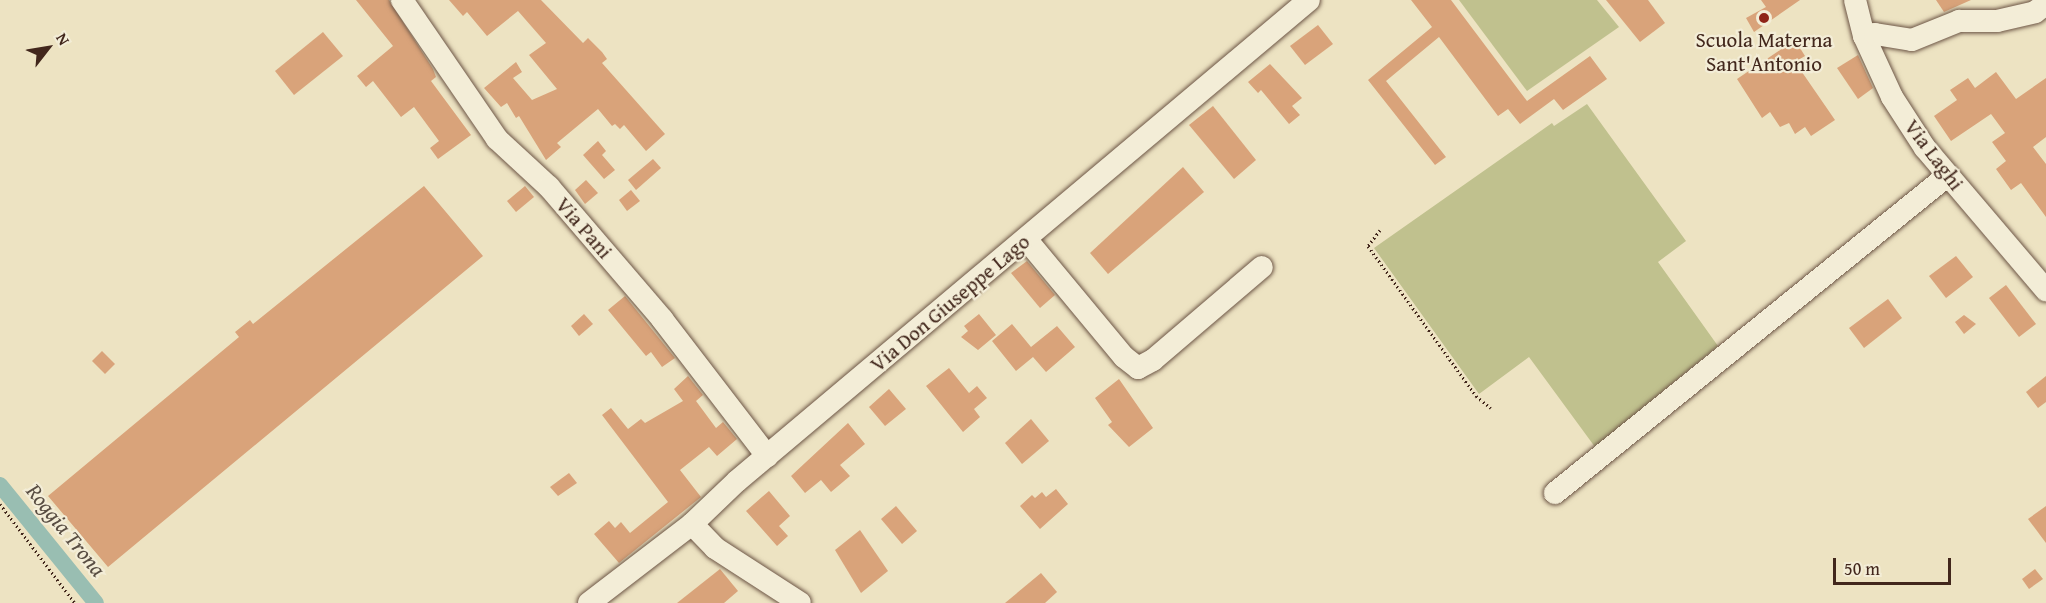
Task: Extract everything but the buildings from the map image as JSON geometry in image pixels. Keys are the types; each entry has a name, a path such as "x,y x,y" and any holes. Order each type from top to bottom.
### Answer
{"street":[{"name":"Via Pani","path":"402,0 497,139 549,187 655,310 767,456"},
{"name":"Via Laghi","path":"1855,0 1864,36 1892,97 1947,176 2046,290"},
{"name":"Via Don Giuseppe Lago","path":"589,603 692,524 767,456 1026,239 1302,2"},
{"path":"1864,36 1875,34 1912,40 1959,21 1997,21 2035,12 2046,4"},
{"path":"1554,493 1947,176"},
{"path":"1026,239 1124,357 1138,368 1153,360 1262,267"},
{"path":"692,524 715,548 800,603"}],"path":[{"path":"1380,230 1368,246 1476,396 1491,408"},
{"path":"0,504 75,603"}],"green space":[{"path":"1459,0 1597,0 1619,27 1527,91"},
{"path":"1587,104 1686,241 1658,262 1718,346 1595,447 1529,357 1479,394 1374,248 1552,123 1554,126"}],"waterway":[{"name":"Roggia Trona","path":"0,485 96,603"}],"place":[{"name":"Scuola Materna Sant'Antonio","path":"1764,18"}]}
